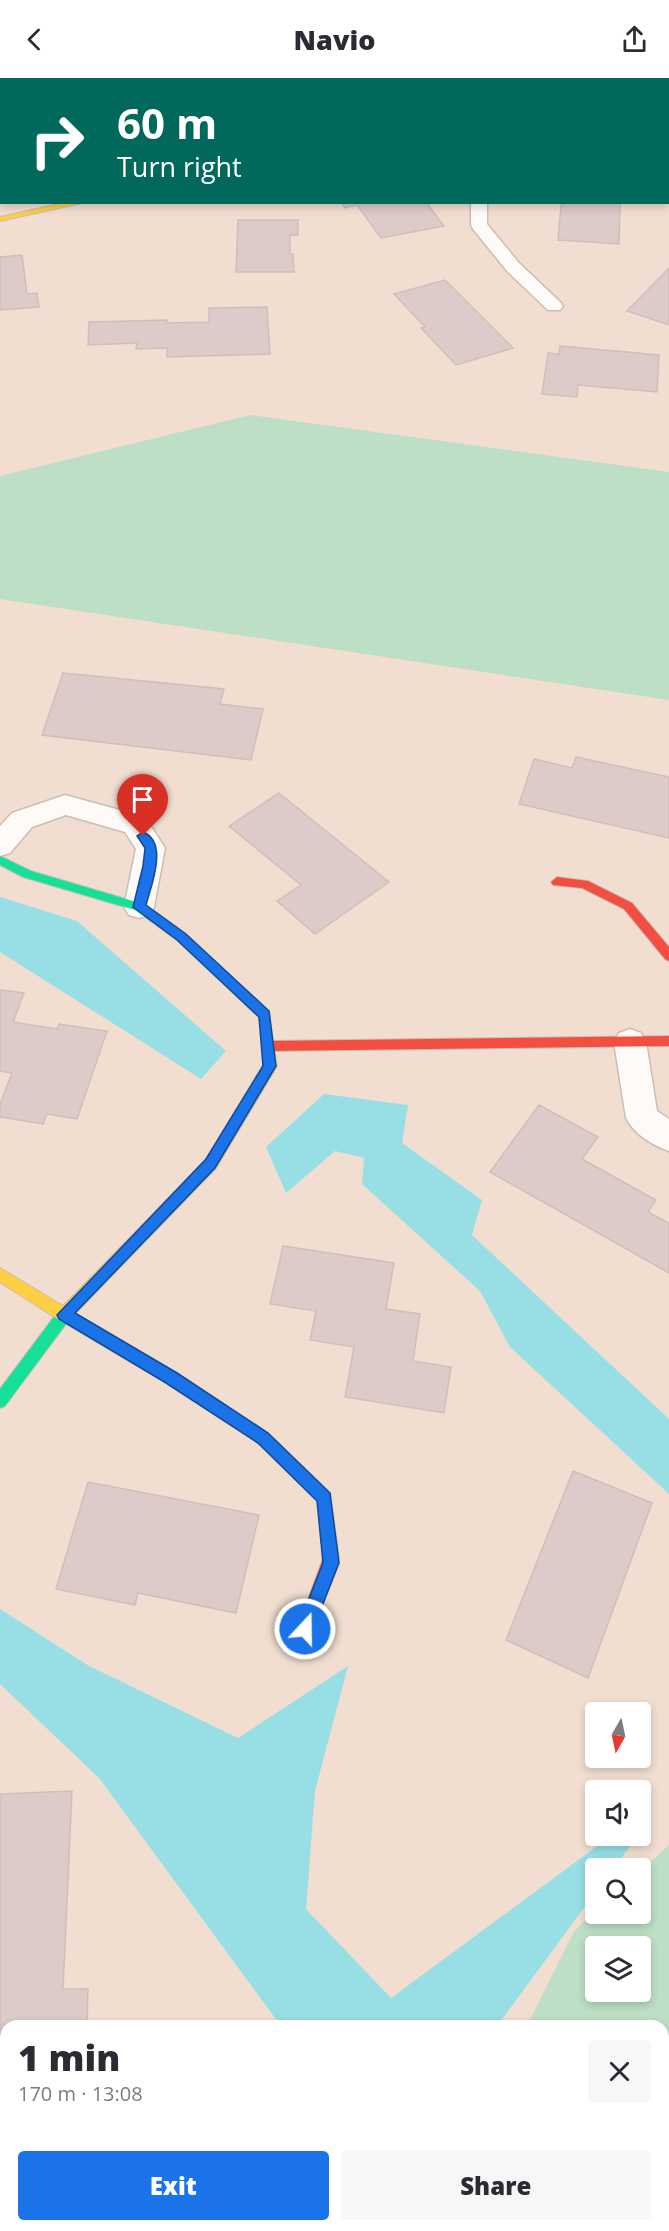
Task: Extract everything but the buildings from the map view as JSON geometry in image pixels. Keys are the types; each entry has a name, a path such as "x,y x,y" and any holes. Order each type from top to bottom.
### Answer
{"street":[{"path":"0,219 72,204"},
{"path":"0,845 22,820 65,806 135,824 151,848 139,907"},
{"path":"0,860 27,874 139,907 182,937 265,1015 270,1066 211,1164 64,1315 0,1401"},
{"path":"557,882 584,884 628,906 669,956"},
{"path":"268,1046 669,1041"},
{"path":"630,1042 642,1118 669,1137"},
{"path":"0,1274 64,1315 172,1378 263,1438 325,1498 331,1563 305,1629"}],"lane":[{"path":"479,204 479,225 513,267 554,306"}],"green space":[{"path":"250,415 669,472 669,700 0,599 0,476"},
{"path":"669,1845 669,2020 530,2020 574,1931 585,1921 585,1924 651,1924 651,1862"}],"water":[{"path":"0,897 77,921 226,1051 201,1079 0,952"},
{"path":"324,1094 408,1105 402,1143 482,1200 472,1235 669,1419 669,1494 510,1347 480,1291 362,1184 364,1158 335,1151 286,1193 266,1147"},
{"path":"0,1609 89,1666 238,1738 348,1666 315,1791 306,1909 391,1998 597,1846 630,1846 621,1858 585,1858 585,1907 501,2020 277,2020 99,1778 0,1684"}],"traffic: fast":[{"path":"0,860 27,874 139,907 181,937 265,1015 269,1056"},
{"path":"0,1401 64,1315 172,1378 263,1438 325,1498 331,1558"}],"traffic: slow":[{"path":"0,219 72,204"},
{"path":"0,1274 64,1315 211,1164 270,1066 269,1056"}],"traffic: jam":[{"path":"557,882 584,884 628,906 669,956"},
{"path":"268,1046 669,1041"},
{"path":"305,1629 331,1558"}],"route":[{"path":"143,836 151,848 139,907 182,937 265,1015 270,1066 211,1164 64,1315 172,1378 263,1438 325,1498 331,1563 305,1629"}]}
